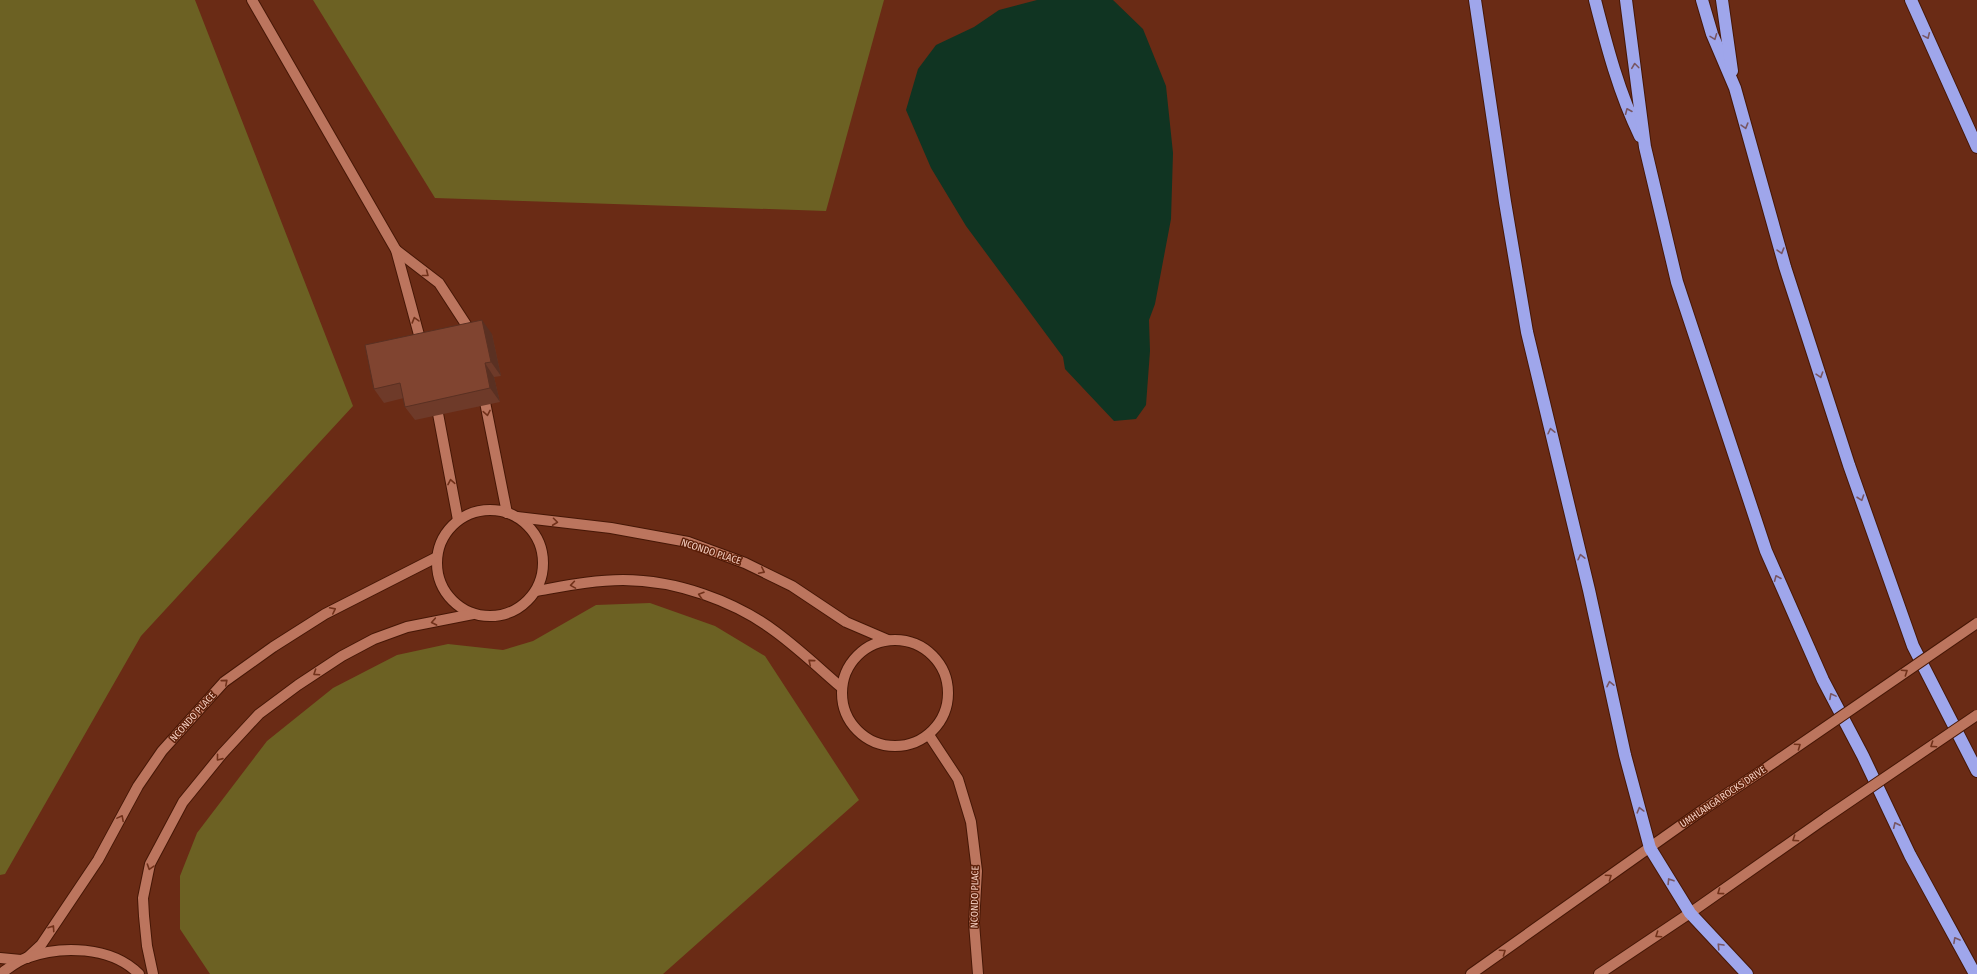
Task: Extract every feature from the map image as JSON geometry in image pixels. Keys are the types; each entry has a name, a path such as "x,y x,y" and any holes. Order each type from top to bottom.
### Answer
{"highway":[{"path":"1475,0 1505,202 1527,332 1589,590 1625,755 1650,848 1690,914 1747,974"},
{"path":"1595,0 1627,111 1645,147"},
{"path":"1626,0 1645,147 1677,282 1766,551 1823,680 1863,756 1910,855 1975,974"},
{"path":"1702,0 1712,34 1735,88 1790,281 1850,465 1913,646 1977,771"},
{"path":"1722,0 1735,88"},
{"path":"1911,0 1977,147"}],"main road":[{"path":"252,0 396,250 425,356"},
{"path":"396,250 439,283 467,326 473,347"},
{"path":"481,384 512,515"},
{"path":"434,394 458,520"},
{"name":"NCONDO PLACE","path":"472,614 457,605 444,592 438,575 437,557 442,539 449,529 458,520 469,514 482,511 494,511 512,515 611,528 688,542 745,563 792,586 846,622 888,640 905,641 922,647 935,658 944,672 948,689 947,706 940,722 929,735 913,744 895,747 877,744 861,735 850,721 843,705 842,687 847,670 857,656 871,646 888,640"},
{"name":"NCONDO PLACE","path":"153,974 147,946 143,898 150,864 183,802 222,754 259,714 298,685 342,656 374,639 408,627 472,614 490,617 508,614 524,605 536,591 542,575 543,558 539,542 530,528 512,515"},
{"name":"NCONDO PLACE","path":"0,974 24,959 41,945 98,860 138,786 162,752 224,682 273,647 325,614 437,557"},
{"path":"536,591 580,584 623,580 648,582 676,587 735,608 776,632 842,687"},
{"name":"UMHLANGA ROCKS DRIVE","path":"1471,974 1704,809 1977,623"},
{"path":"1599,974 1690,914 1749,871 1977,715"},
{"name":"NCONDO PLACE","path":"929,735 958,779 971,822 977,871 974,924 978,974"},
{"name":"NCONDO PLACE","path":"24,959 55,950 84,950 111,957 139,974"},
{"path":"0,958 24,959"}],"shaded area":[{"path":"0,0 195,0 353,406 141,636 5,874 0,875"},
{"path":"313,0 884,0 826,211 435,198"},
{"path":"1037,0 1113,0 1143,29 1166,86 1173,153 1171,219 1155,304 1149,320 1150,351 1146,405 1136,419 1114,421 1065,369 1063,357 966,226 931,168 906,110 918,69 936,45 974,27 999,10"},
{"path":"650,603 715,626 765,656 859,800 663,974 210,974 180,929 180,876 197,833 267,741 333,688 397,655 448,644 503,650 533,641 596,605"}],"building":[{"path":"482,320 491,362 485,363 490,388 405,407 400,383 374,389 365,345"}]}
